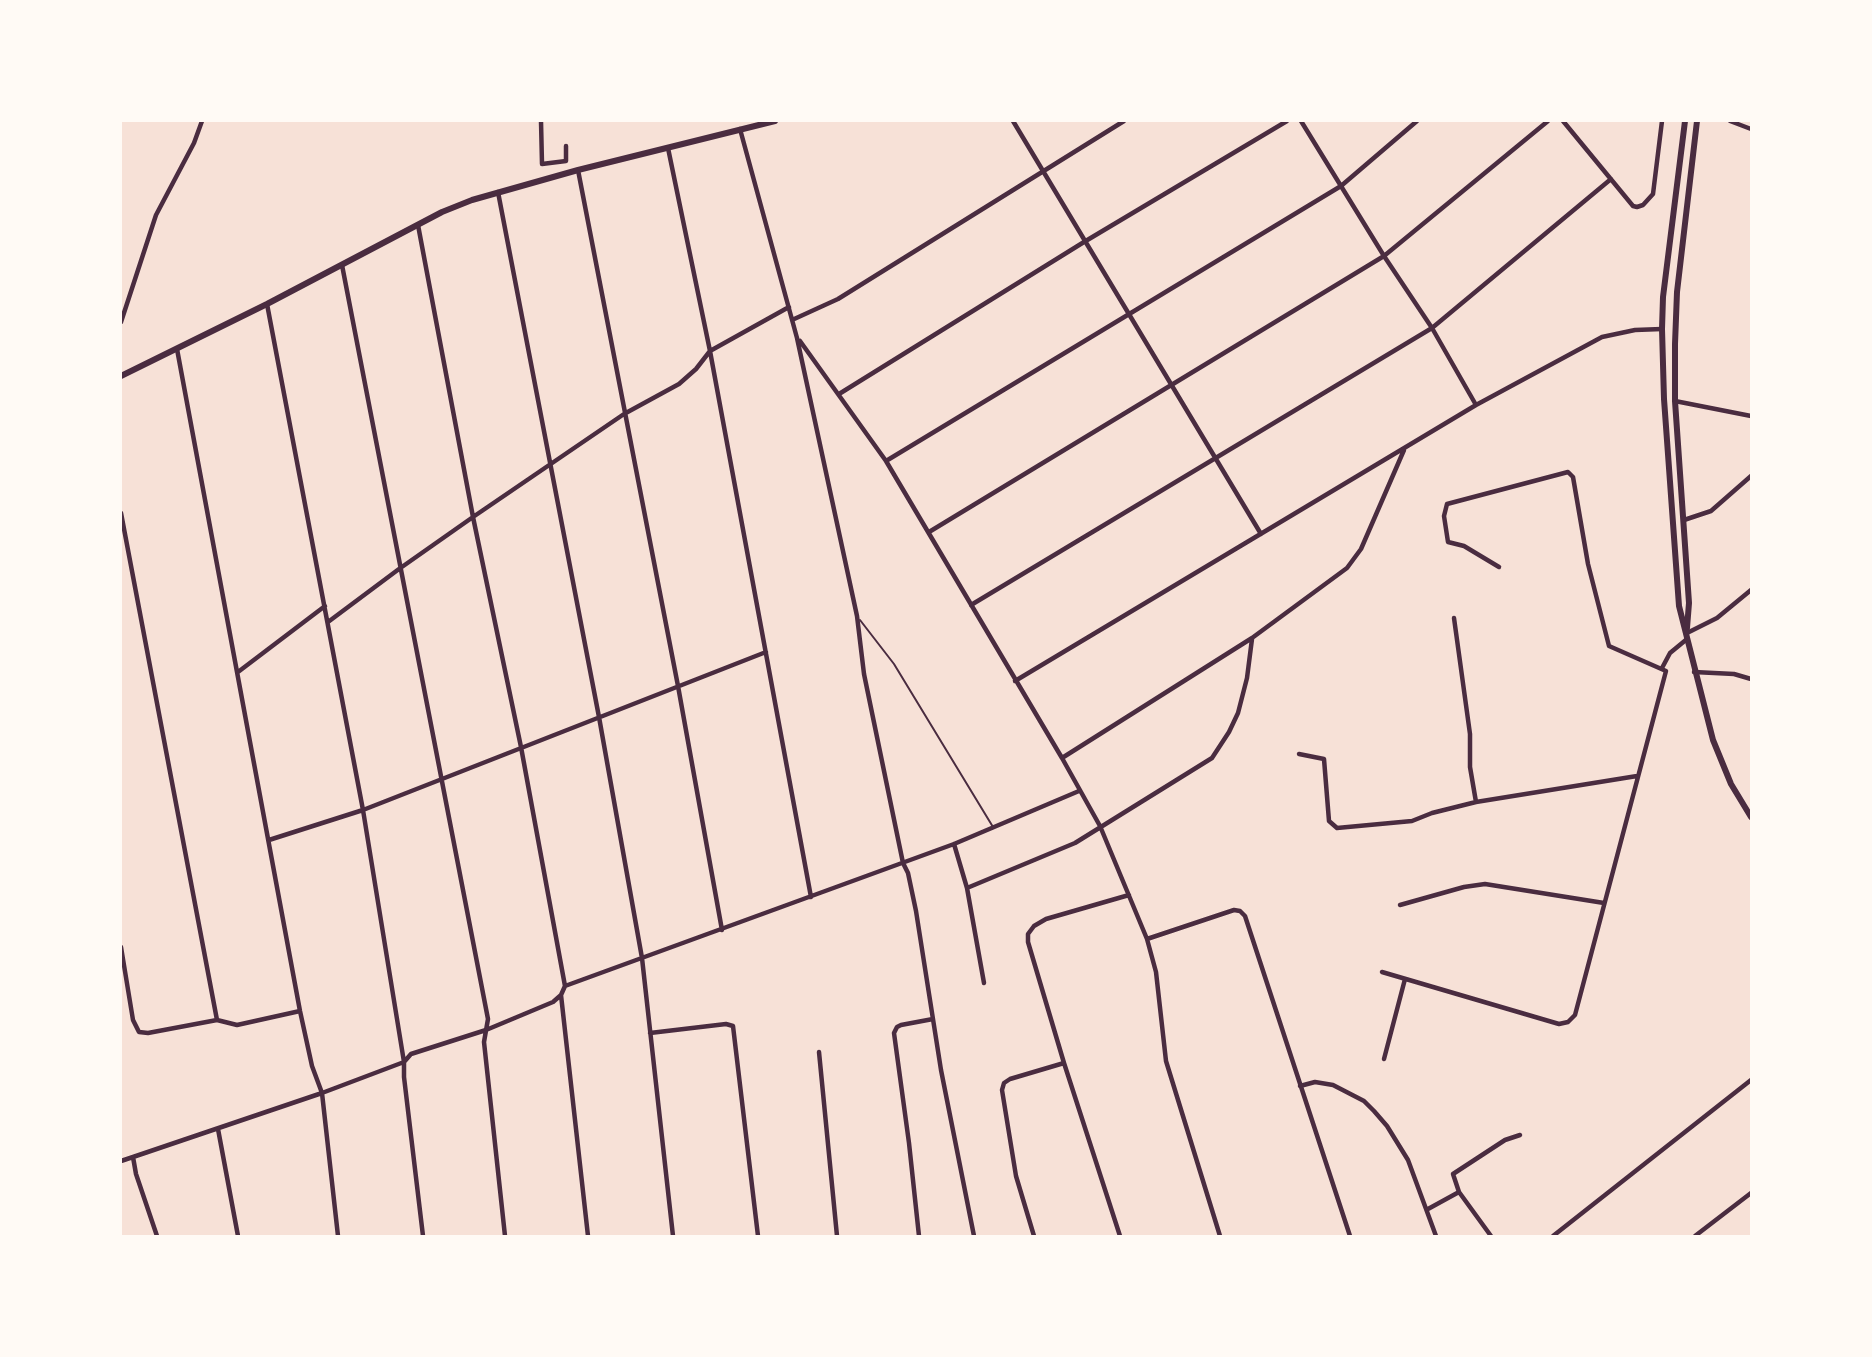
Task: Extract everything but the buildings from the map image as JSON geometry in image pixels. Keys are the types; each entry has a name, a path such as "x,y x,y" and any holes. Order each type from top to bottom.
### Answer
{"main road":[{"path":"121,376 267,304 442,212 498,191 775,121"},
{"path":"1685,121 1663,297 1662,329 1664,399 1679,606 1713,740 1731,784 1751,817"},
{"path":"1687,636 1689,603 1675,401 1677,292 1697,121"}],"street":[{"path":"121,322 156,215 194,143 202,121"},
{"path":"541,121 542,164 566,161 566,146"},
{"path":"1013,121 1261,534"},
{"path":"792,320 838,299 1124,121"},
{"path":"839,394 1084,242 1287,121"},
{"path":"1301,121 1432,328 1476,405"},
{"path":"886,461 1340,186 1417,121"},
{"path":"929,532 1384,256 1548,121"},
{"path":"1563,121 1633,206 1640,207 1653,194 1662,121"},
{"path":"1730,121 1751,129"},
{"path":"740,129 797,338 857,616 864,674 903,863 908,873 916,911 933,1019 974,1236"},
{"path":"668,148 710,351 811,897"},
{"path":"578,170 678,686 722,930"},
{"path":"971,605 1432,328 1611,179"},
{"path":"498,191 599,717 642,958 673,1236"},
{"path":"121,1161 322,1093 404,1062 411,1054 486,1030 553,1002 561,995 565,986 521,747 473,517 418,225"},
{"path":"342,265 488,1019 484,1042 505,1236"},
{"path":"267,304 363,810 404,1062 423,1236"},
{"path":"328,622 473,517 624,414 679,384 696,369 710,351 789,307"},
{"path":"1015,681 1476,405 1602,337 1635,330 1662,329"},
{"path":"797,338 886,461 1100,827 1147,939 1156,972 1166,1061 1220,1236"},
{"path":"177,349 300,1011 312,1066 322,1093 338,1236"},
{"path":"1675,401 1751,416"},
{"path":"1062,758 1252,638 1347,568 1361,549 1404,449"},
{"path":"1382,972 1559,1024 1568,1022 1575,1014 1666,671 1609,646 1588,564 1573,477 1570,474 1447,504 1444,516 1448,542 1464,546 1499,567"},
{"path":"1684,520 1711,511 1751,476"},
{"path":"121,513 216,1020"},
{"path":"1662,668 1670,653 1687,636 1717,618 1751,590"},
{"path":"238,671 325,606"},
{"path":"1454,618 1470,734 1470,768 1476,802"},
{"path":"967,888 1075,843 1212,758 1238,713 1247,678 1252,638"},
{"path":"269,840 363,810 766,652"},
{"path":"1694,672 1734,674 1751,679"},
{"path":"1299,754 1324,759 1329,821 1337,828 1412,821 1476,802 1637,776"},
{"path":"565,986 954,844 1079,791"},
{"path":"954,844 967,888 984,983"},
{"path":"1400,905 1464,887 1485,884 1604,902"},
{"path":"1120,1236 1028,942 1028,934 1034,926 1046,919 1129,895"},
{"path":"1147,939 1234,910 1242,912 1247,920 1350,1236"},
{"path":"121,947 136,1030 148,1033 216,1020 237,1025 300,1011"},
{"path":"1384,1059 1405,979"},
{"path":"561,995 588,1236"},
{"path":"919,1236 894,1033 901,1025 933,1019"},
{"path":"650,1033 726,1024 733,1027 758,1236"},
{"path":"819,1052 837,1236"},
{"path":"1034,1236 1016,1176 1002,1090 1004,1083 1010,1079 1065,1063"},
{"path":"1553,1236 1751,1080"},
{"path":"1300,1086 1315,1082 1333,1085 1364,1101 1387,1126 1408,1160 1436,1236"},
{"path":"218,1129 238,1236"},
{"path":"1491,1236 1459,1192 1453,1174 1505,1140 1520,1135"},
{"path":"133,1157 135,1174 157,1236"},
{"path":"1428,1209 1459,1192"},
{"path":"1696,1236 1751,1193"}],"lane":[{"path":"857,616 894,664 994,828"}]}
